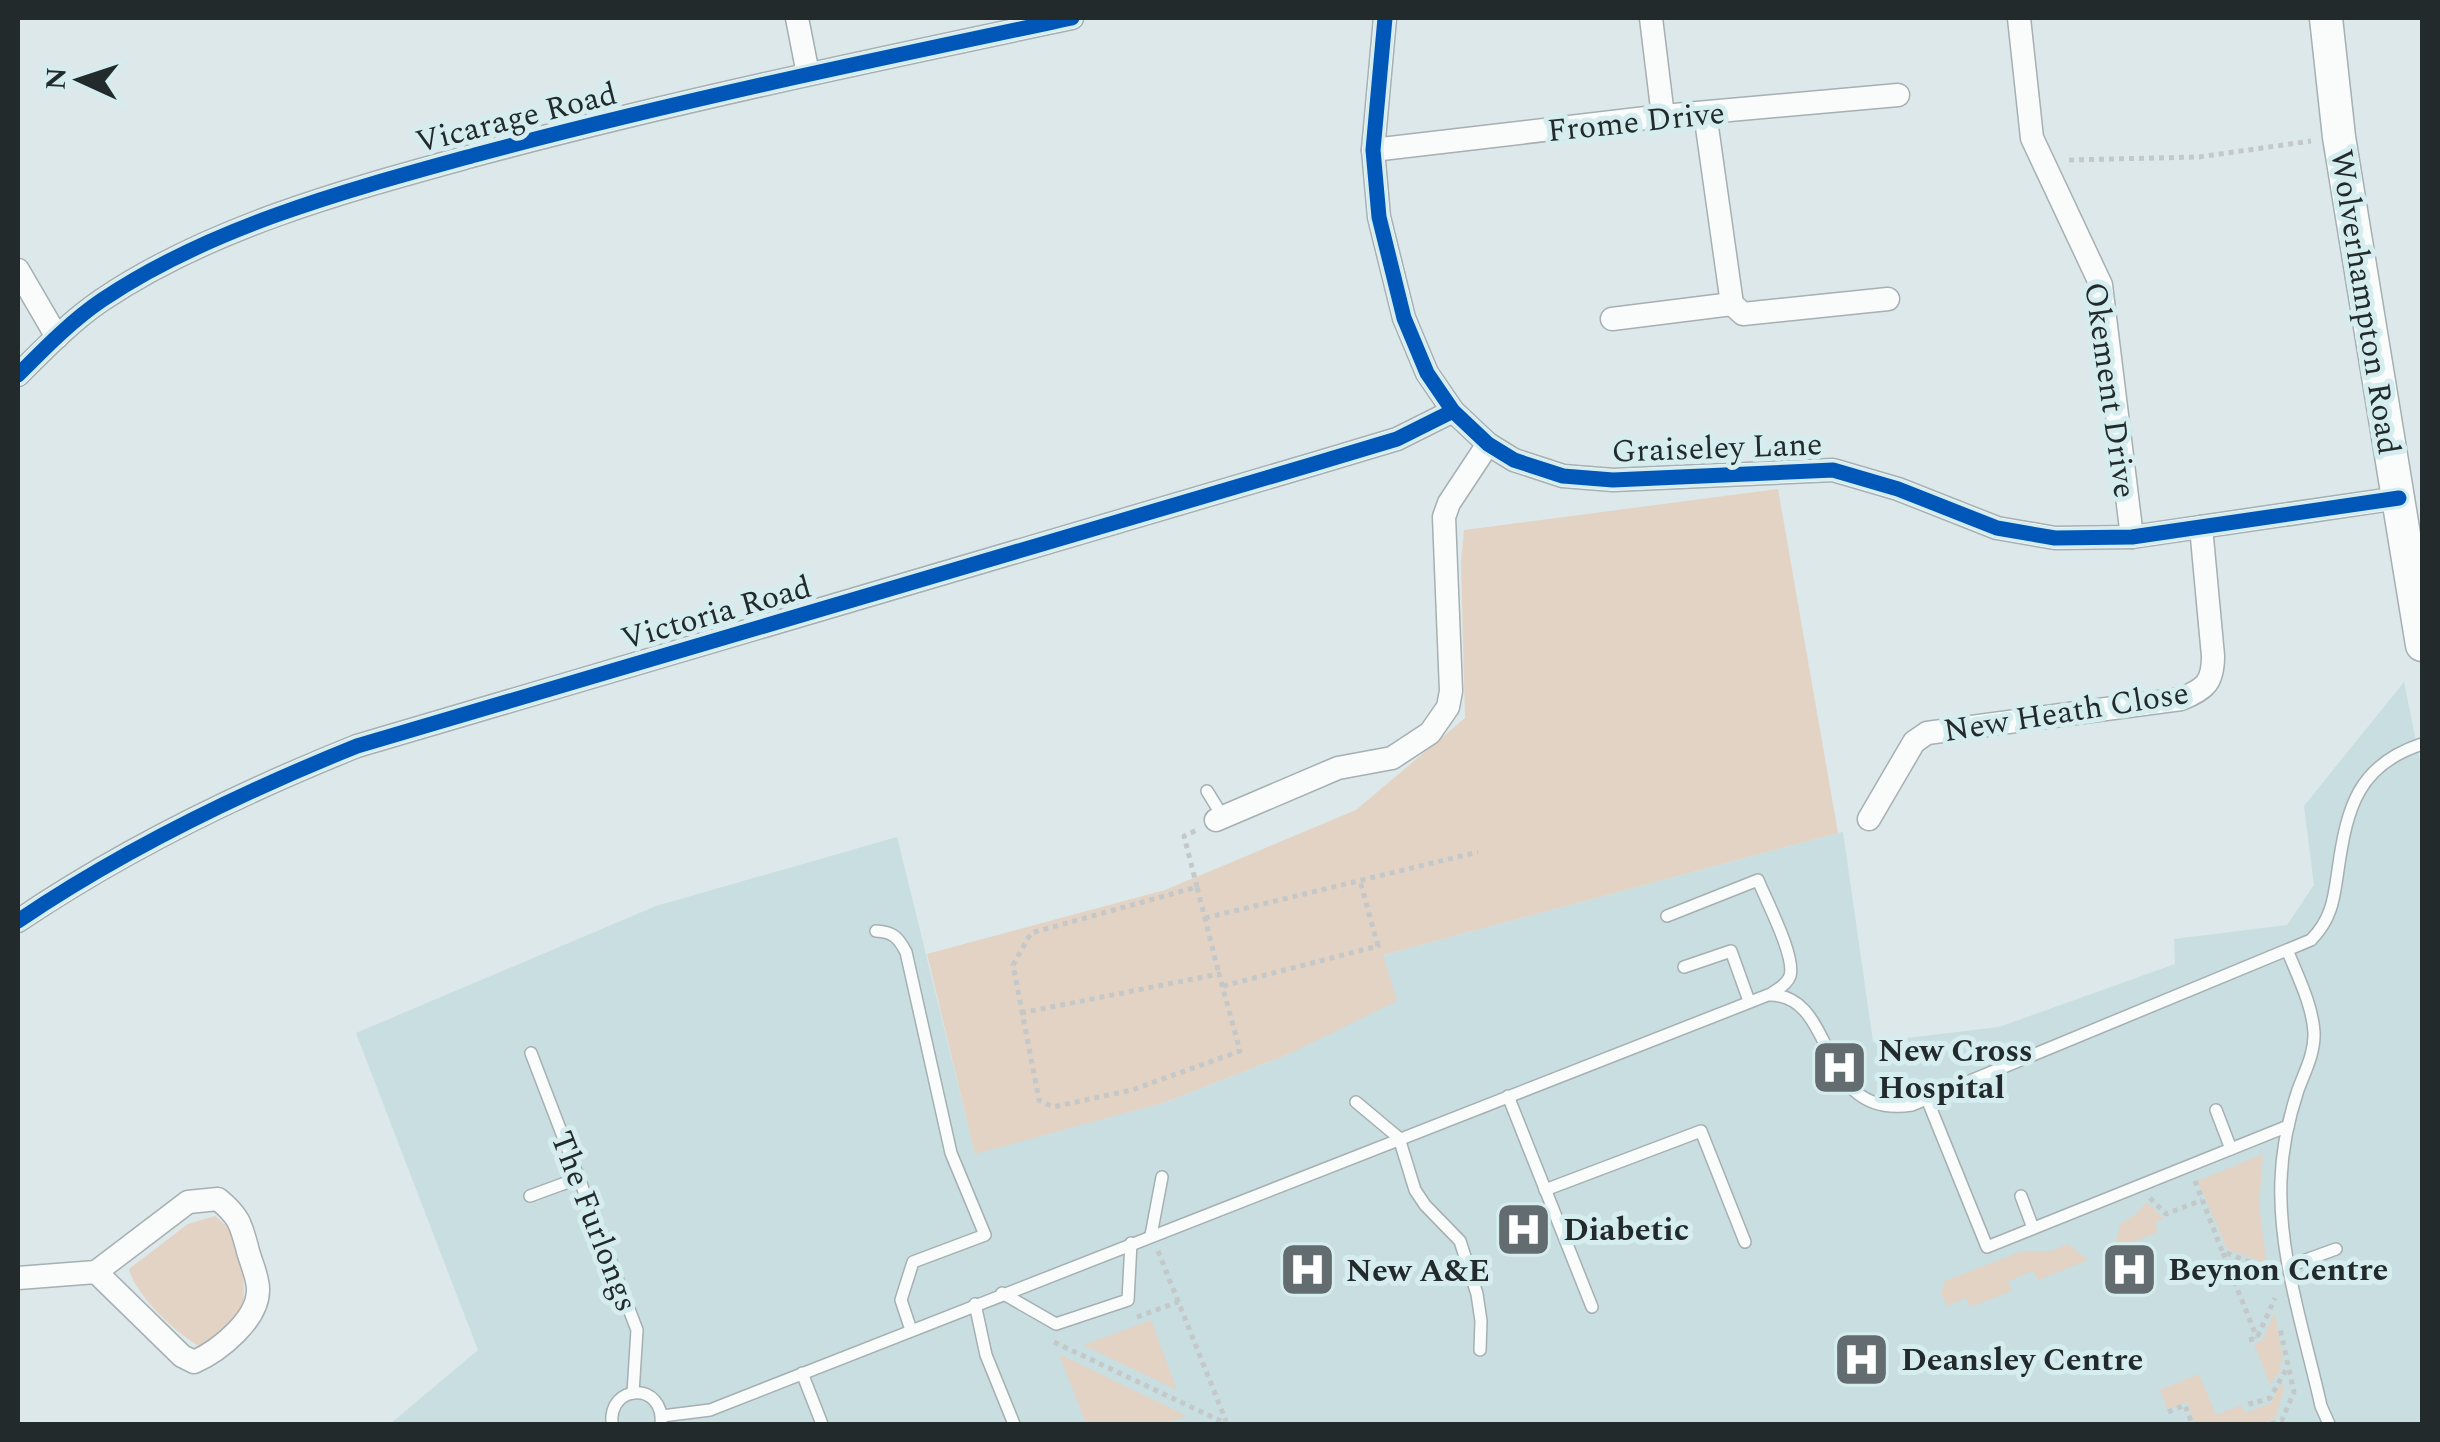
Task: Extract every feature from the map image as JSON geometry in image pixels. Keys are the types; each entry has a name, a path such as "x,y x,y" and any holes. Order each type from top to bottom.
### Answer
{"street":[{"path":"797,18 808,74"},
{"name":"Vicarage Road","path":"18,375 57,336 101,301 151,271 328,197 524,142 808,74 1072,18"},
{"name":"Graiseley Lane","path":"1385,18 1374,150 1380,217 1404,318 1427,373 1453,410 1488,444 1514,460 1564,476 1613,480 1833,470 1898,489 1997,528 2055,538 2132,537 2398,498"},
{"path":"1651,18 1663,116"},
{"name":"Okement Drive","path":"2019,18 2032,138 2101,285 2132,537"},
{"name":"Wolverhampton Road","path":"2326,18 2339,137 2422,645"},
{"name":"Frome Drive","path":"1374,150 1663,116 1898,95"},
{"path":"1705,113 1732,304 1743,314 1888,300"},
{"path":"18,270 57,336"},
{"path":"1612,319 1732,304"},
{"name":"Victoria Road","path":"18,920 125,856 236,798 358,746 1317,464 1397,439 1453,410"},
{"path":"1219,819 1338,768 1392,758 1430,733 1448,707 1452,691 1444,517 1449,502 1488,444"},
{"name":"New Heath Close","path":"1869,819 1914,742 1926,733 2180,699 2204,690 2213,675 2214,656 2201,527"},
{"path":"18,1278 96,1272 188,1202 218,1199 238,1216 258,1287 256,1303 250,1316 194,1362 182,1356 96,1272"}],"lane":[{"path":"1768,995 1784,994 1808,1011 1836,1068 1858,1095 1896,1108 1927,1100 2311,940 2324,927 2333,907 2344,834 2364,782 2378,765 2397,752 2422,744"},
{"path":"1207,791 1219,819"},
{"path":"612,1424 616,1403 634,1393 654,1400 662,1420 710,1410 1768,995 1783,986 1791,975 1789,958 1758,880 1667,916"},
{"path":"876,932 890,932 898,937 906,952 951,1153 985,1234 913,1262 901,1300 912,1330"},
{"path":"1684,967 1731,950 1749,1001"},
{"path":"2288,952 2310,1008 2314,1034 2288,1126 2281,1182 2282,1217 2321,1406 2329,1424"},
{"name":"The Furlongs","path":"531,1053 637,1330 634,1393"},
{"path":"1508,1096 1592,1307"},
{"path":"1927,1100 1986,1247 2288,1126"},
{"path":"1356,1102 1399,1138 1424,1205 1460,1241 1469,1263 1481,1320 1480,1350"},
{"path":"2216,1110 2231,1149"},
{"path":"1545,1190 1701,1131 1745,1242"},
{"path":"1151,1235 1162,1177"},
{"path":"530,1196 579,1178"},
{"path":"2021,1196 2033,1228"},
{"path":"1002,1294 1056,1324 1128,1300 1131,1243"},
{"path":"2290,1266 2336,1249"},
{"path":"975,1304 986,1355 1014,1424"},
{"path":"802,1373 822,1424"}],"path":[{"path":"2042,160 2199,157 2339,137"},
{"path":"1197,887 1031,933 1013,965 1039,1100 1052,1108 1132,1090 1240,1050 1184,836 1219,819"},
{"path":"1204,918 1478,852"},
{"path":"1222,986 1378,946 1360,881"},
{"path":"1021,1014 1219,974"},
{"path":"2189,1166 2253,1339 2278,1291 2282,1306"},
{"path":"2138,1186 2166,1214 2202,1200"},
{"path":"1042,1336 1227,1424 1151,1235"},
{"path":"2222,1251 2274,1272 2276,1281"},
{"path":"2271,1424 2282,1420 2294,1392 2279,1322 2286,1322"},
{"path":"2250,1401 2251,1404 2270,1398 2288,1366"},
{"path":"2168,1412 2185,1406 2192,1424"}],"shaded area":[{"path":"1778,489 1838,833 1383,955 1397,1001 1291,1053 1166,1102 975,1154 927,954 1165,890 1356,810 1465,718 1461,562 1464,530"},
{"name":"New Cross Hospital","path":"2404,682 2422,771 2422,1424 390,1424 478,1350 356,1033 656,906 897,837 975,1153 1166,1102 1291,1053 1383,955 1843,832 1873,1042 1999,1027 2175,964 2174,939 2287,925 2314,885 2304,806"},
{"path":"2263,1154 2259,1206 2267,1264 2227,1249 2198,1181"},
{"path":"2147,1202 2164,1219 2155,1223 2158,1232 2114,1250 2120,1224"},
{"path":"215,1216 231,1230 243,1260 244,1303 231,1323 200,1347 158,1313 139,1290 129,1269 188,1224"},
{"path":"2068,1244 2088,1260 2038,1280 2033,1271 2008,1281 2012,1291 1970,1307 1966,1298 1947,1306 1941,1293 1945,1281 2022,1251 2050,1251"},
{"path":"2275,1312 2283,1361 2279,1362 2281,1370 2270,1385 2254,1344 2262,1341"},
{"path":"1151,1320 1177,1390 1083,1345"},
{"path":"1059,1354 1187,1416 1163,1424 1086,1424"},
{"path":"2199,1374 2216,1415 2241,1405 2245,1413 2271,1403 2282,1382 2284,1389 2275,1419 2259,1424 2195,1424 2187,1402 2167,1409 2160,1390"}],"cycle path":[{"path":"18,375 79,317 144,274 282,213 427,168 623,117 1072,18"},
{"path":"1385,18 1373,150 1379,217 1404,318 1427,373 1453,411 1488,444 1514,460 1563,476 1613,480 1833,470 1898,489 1997,528 2055,538 2132,537 2399,498"},
{"path":"18,921 183,824 357,746 1397,439 1453,411"}],"place":[{"name":"New Cross Hospital","path":"1839,1068"},
{"name":"Diabetic","path":"1524,1229"},
{"name":"Beynon Centre","path":"2129,1269"},
{"name":"New A&E","path":"1307,1270"},
{"name":"Deansley Centre","path":"1862,1359"}]}
